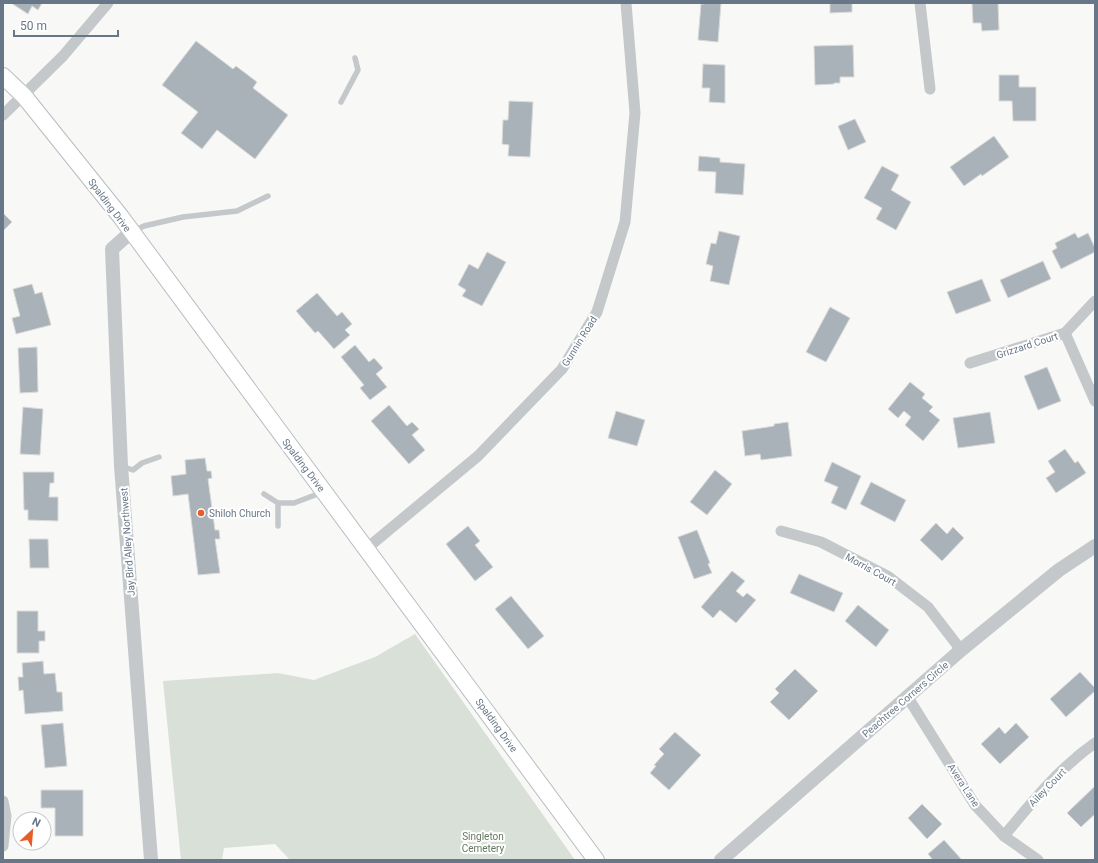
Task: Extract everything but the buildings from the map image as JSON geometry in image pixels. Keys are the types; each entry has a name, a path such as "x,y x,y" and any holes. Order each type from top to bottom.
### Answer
{"main road":[{"name":"Spalding Drive","path":"3,76 24,96 116,211 596,860"}],"street":[{"path":"3,115 63,56 108,3"},
{"name":"Gunnin Road","path":"366,549 478,456 562,369 597,312 625,222 635,113 626,3"},
{"path":"920,3 930,89"},
{"name":"Jay Bird Alley Northwest","path":"131,232 112,249 121,466 151,860"},
{"name":"Grizzard Court","path":"970,363 1065,333 1095,301"},
{"path":"1065,333 1095,401"},
{"name":"Morris Court","path":"780,531 821,542 889,577 928,607 961,650"},
{"name":"Peachtree Corners Circle","path":"721,860 961,650 1059,570 1095,546"},
{"name":"Avera Lane","path":"907,696 975,804 1004,836 1038,860"},
{"name":"Ailey Court","path":"1004,836 1047,784 1095,743"},
{"path":"3,801 6,816 3,846"}],"lane":[{"path":"341,102 358,70 355,58"},
{"path":"131,232 144,226 183,217 237,211 268,196"},
{"path":"121,466 133,470 142,463 159,458"},
{"path":"264,494 278,503 294,503 324,491"},
{"path":"278,503 278,526"}],"green space":[{"name":"Singleton Cemetery","path":"415,634 575,860 290,860 275,844 224,848 222,860 181,860 163,681 278,673 314,680 375,657"}],"place":[{"name":"Shiloh Church","path":"201,513"}]}
